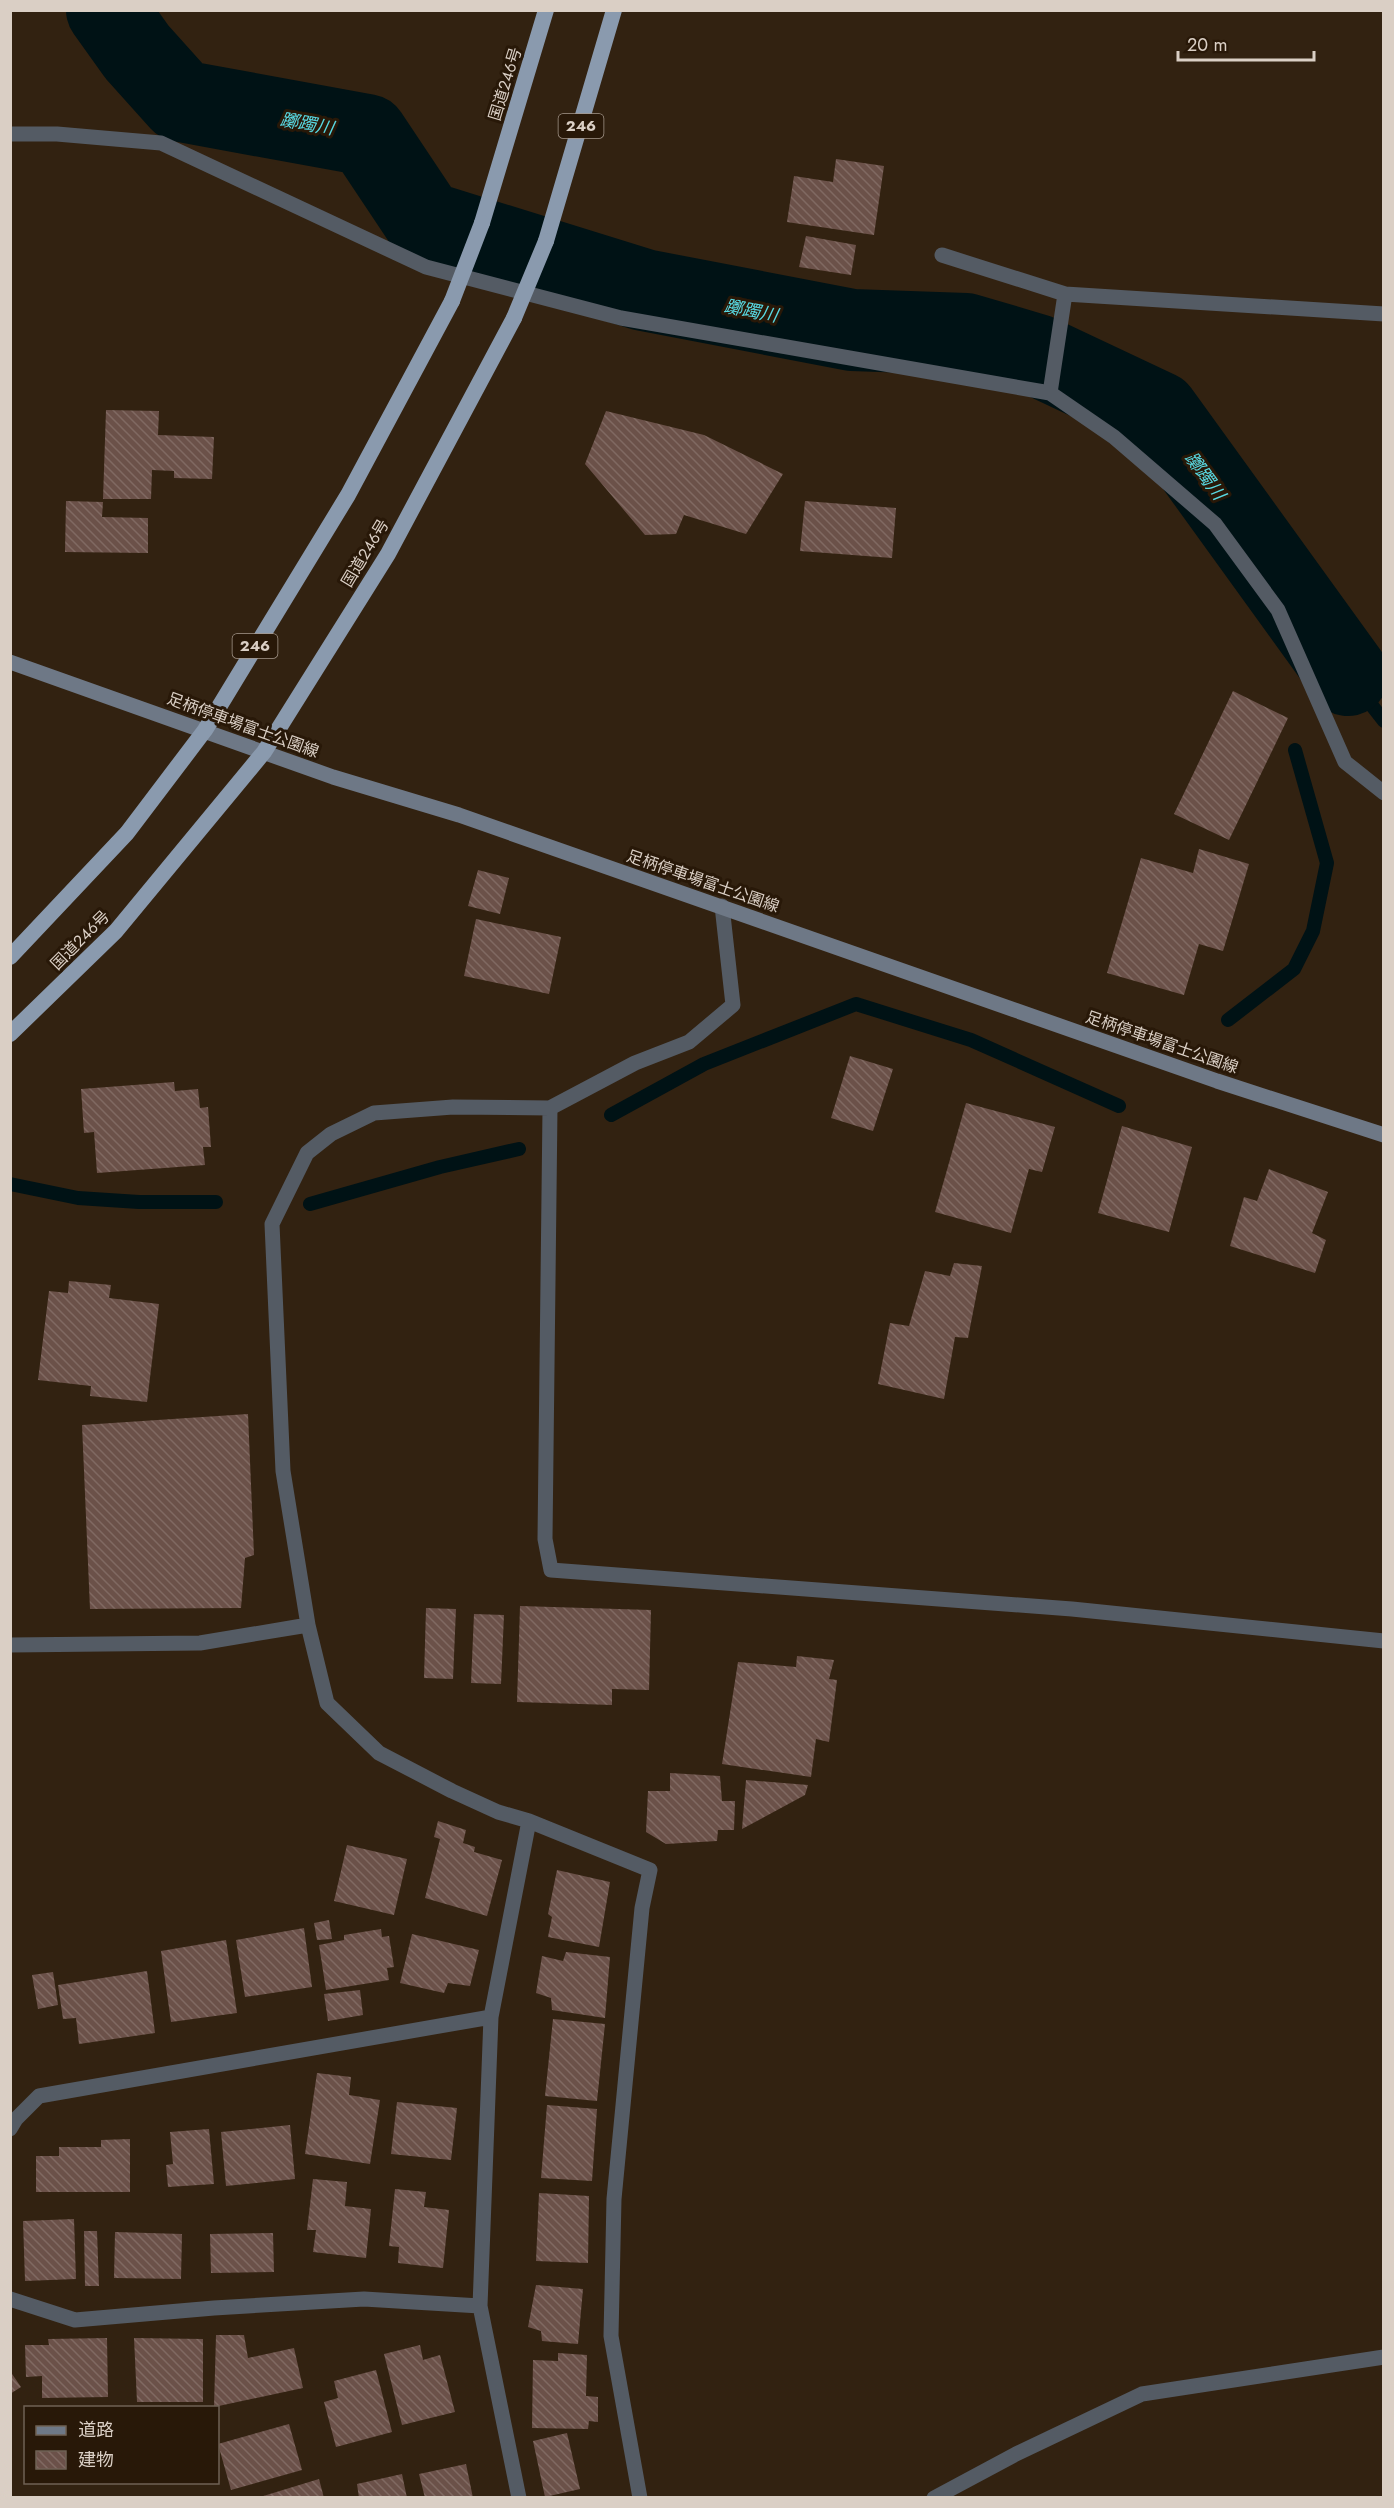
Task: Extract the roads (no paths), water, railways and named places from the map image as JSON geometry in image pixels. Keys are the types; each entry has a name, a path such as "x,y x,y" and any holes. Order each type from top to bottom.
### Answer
{"highway":[{"name":"国道246号","path":"10,957 127,832 205,730 348,495 452,301 483,223 546,10"},
{"name":"国道246号","path":"10,1034 116,931 264,752 388,554 514,318 546,242 614,10"}],"main road":[{"name":"足柄停車場富士公園線","path":"10,662 333,777 459,815 1217,1081 1383,1135"}],"street":[{"path":"10,134 57,134 161,143 426,267 621,318 1050,393 1114,437 1215,524 1278,610 1345,762 1383,793"},
{"path":"942,255 1065,294 1383,314"},
{"path":"1050,393 1065,294"},
{"path":"640,2498 611,2336 614,2199 642,1908 650,1870 529,1821 498,1812 379,1753 327,1703 308,1625 283,1471 272,1224 307,1153 331,1134 374,1113 453,1107 550,1108 635,1064 689,1042 733,1005 722,906"},
{"path":"550,1108 545,1539 550,1569 1072,1609 1383,1641"},
{"path":"10,1645 200,1643 308,1625"},
{"path":"519,2498 480,2306 491,2017 529,1821"},
{"path":"10,2129 16,2119 39,2096 491,2017"},
{"path":"10,2299 75,2320 214,2307 364,2299 480,2306"},
{"path":"934,2498 1016,2454 1143,2394 1383,2357"}],"waterway":[{"name":"躑躅川","path":"107,10 137,52 181,101 367,135 425,222 644,290 852,330 966,334 1037,355 1158,412 1348,675"},
{"path":"1348,675 1384,721"},
{"path":"1228,1020 1294,969 1313,931 1327,863 1295,750"},
{"path":"611,1115 704,1064 856,1004 971,1040 1119,1106"},
{"path":"310,1204 440,1167 519,1149"},
{"path":"10,1184 78,1198 139,1202 216,1202"}]}
